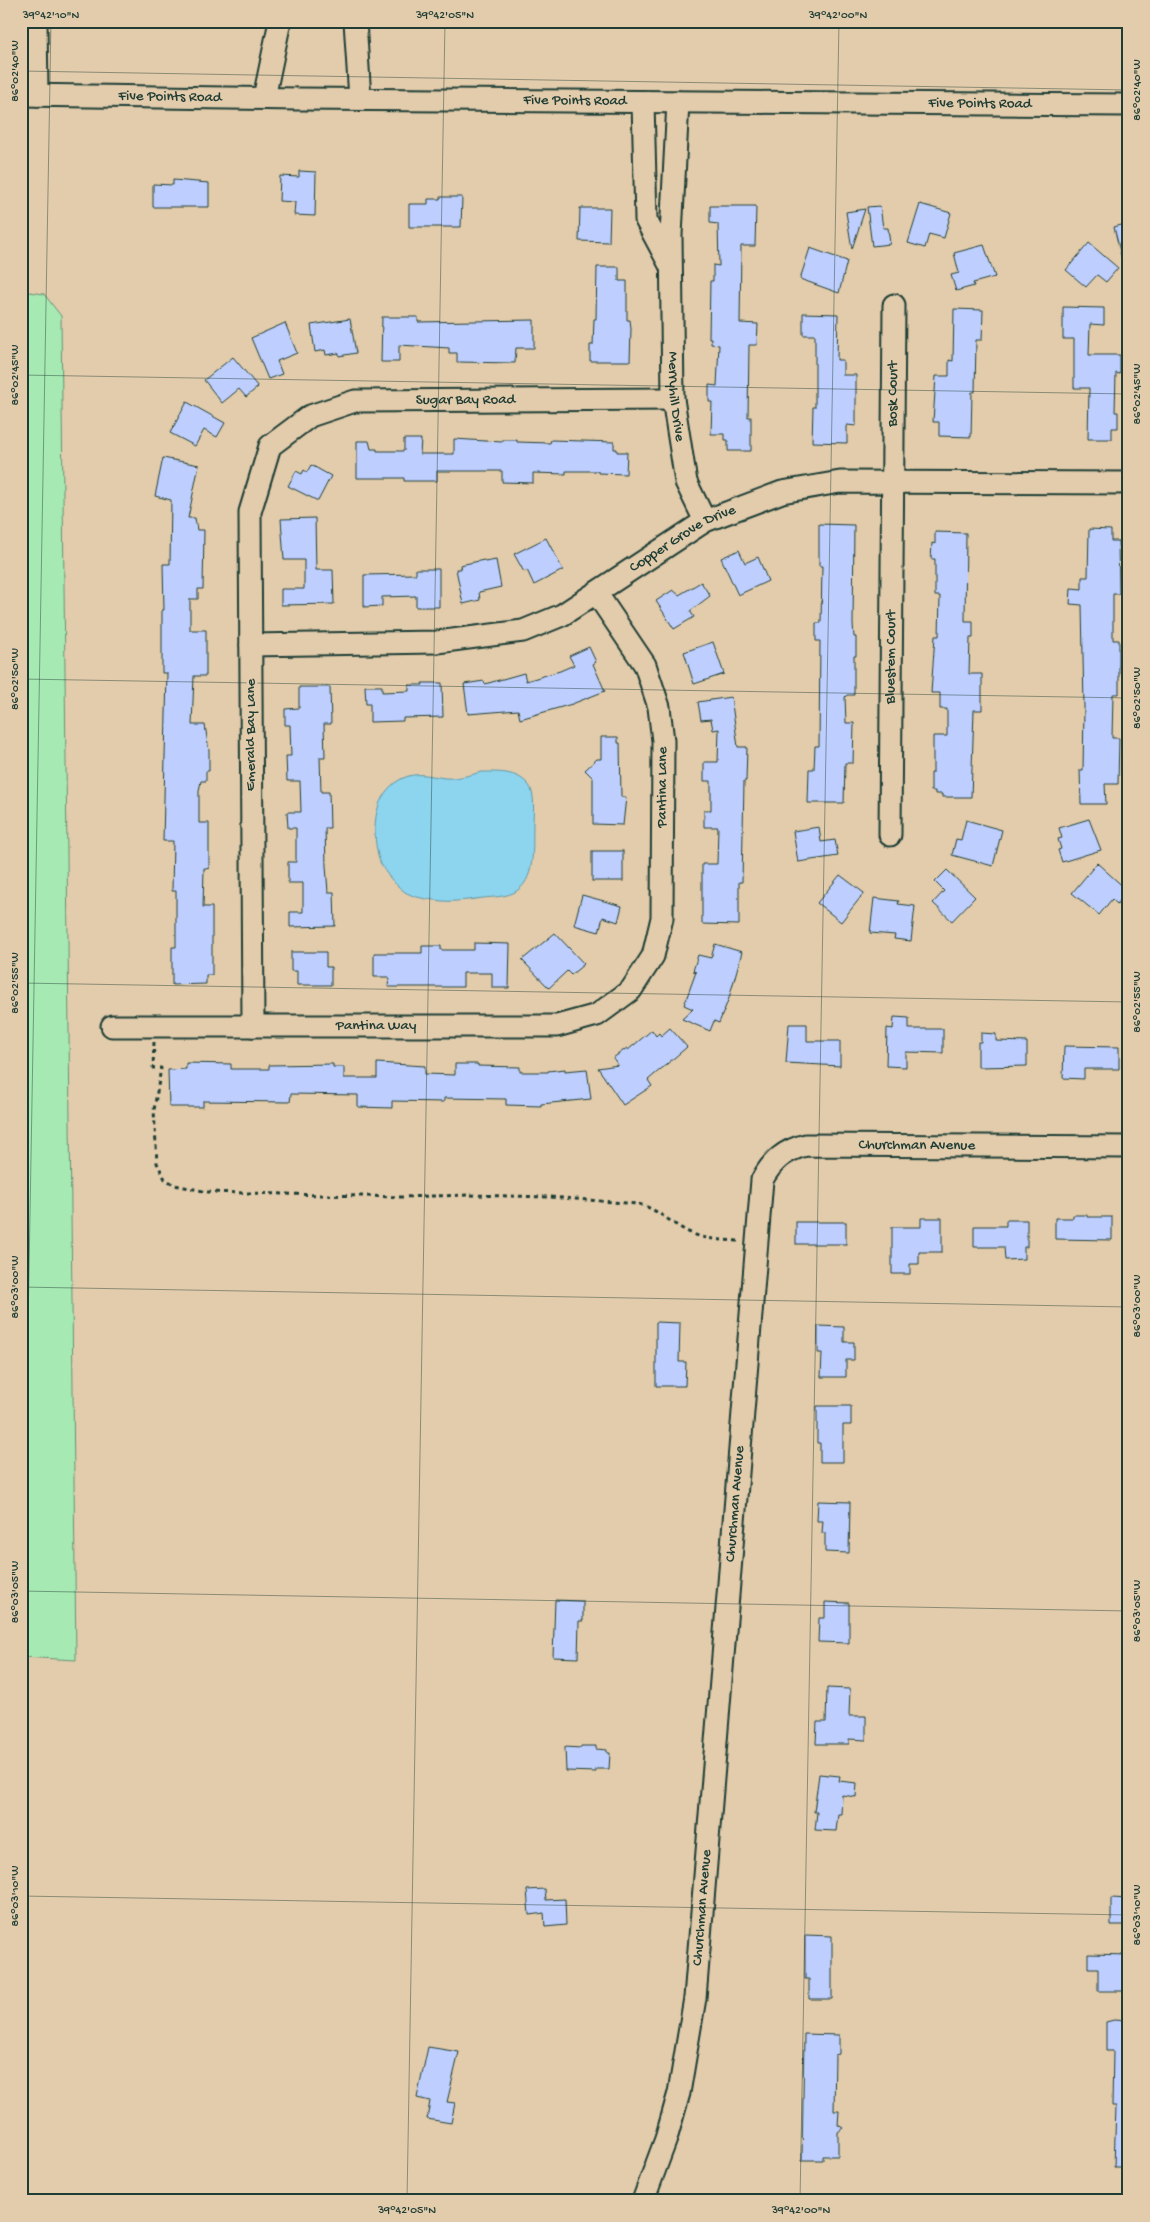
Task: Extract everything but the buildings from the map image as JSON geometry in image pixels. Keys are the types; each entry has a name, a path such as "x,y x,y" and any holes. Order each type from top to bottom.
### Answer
{"street":[{"path":"29,95 36,21"},
{"path":"264,98 280,21"},
{"path":"355,21 360,100"},
{"name":"Five Points Road","path":"29,95 360,100 1129,105"},
{"name":"Merryhill Drive","path":"643,102 646,220 671,268"},
{"name":"Merryhill Drive","path":"678,102 671,268 673,399 686,482 705,521"},
{"name":"Bosk Court","path":"892,482 894,305"},
{"name":"Sugar Bay Road","path":"270,446 310,416 355,401 673,399"},
{"name":"Emerald Bay Lane","path":"253,1026 250,512 270,446"},
{"name":"Copper Grove Drive","path":"251,646 437,642 523,631 562,615 597,594 705,521 782,492 840,482 1129,483"},
{"name":"Bluestem Court","path":"890,835 892,482"},
{"name":"Pantina Lane","path":"597,594 645,666 659,707 663,741 662,918 653,956 630,990"},
{"name":"Pantina Way","path":"112,1026 557,1026 597,1015 630,990"},
{"name":"Churchman Avenue","path":"643,2201 666,2139 679,2093 695,1998 727,1625 755,1242 762,1180 770,1165 776,1159 798,1147 806,1145 1129,1146"}],"path":[{"path":"155,1026 154,1068 161,1068 154,1110 157,1164 165,1179 175,1185 208,1192 401,1197 468,1195 559,1198 638,1204 650,1207 693,1234 708,1238 755,1242"}],"green space":[{"path":"21,291 44,294 61,316 76,1660 21,1657"}],"water":[{"path":"482,772 513,774 531,788 534,803 533,853 530,872 526,881 521,888 510,894 465,900 430,900 405,892 388,876 378,856 375,823 380,803 385,793 401,779 412,775 450,778"}]}
